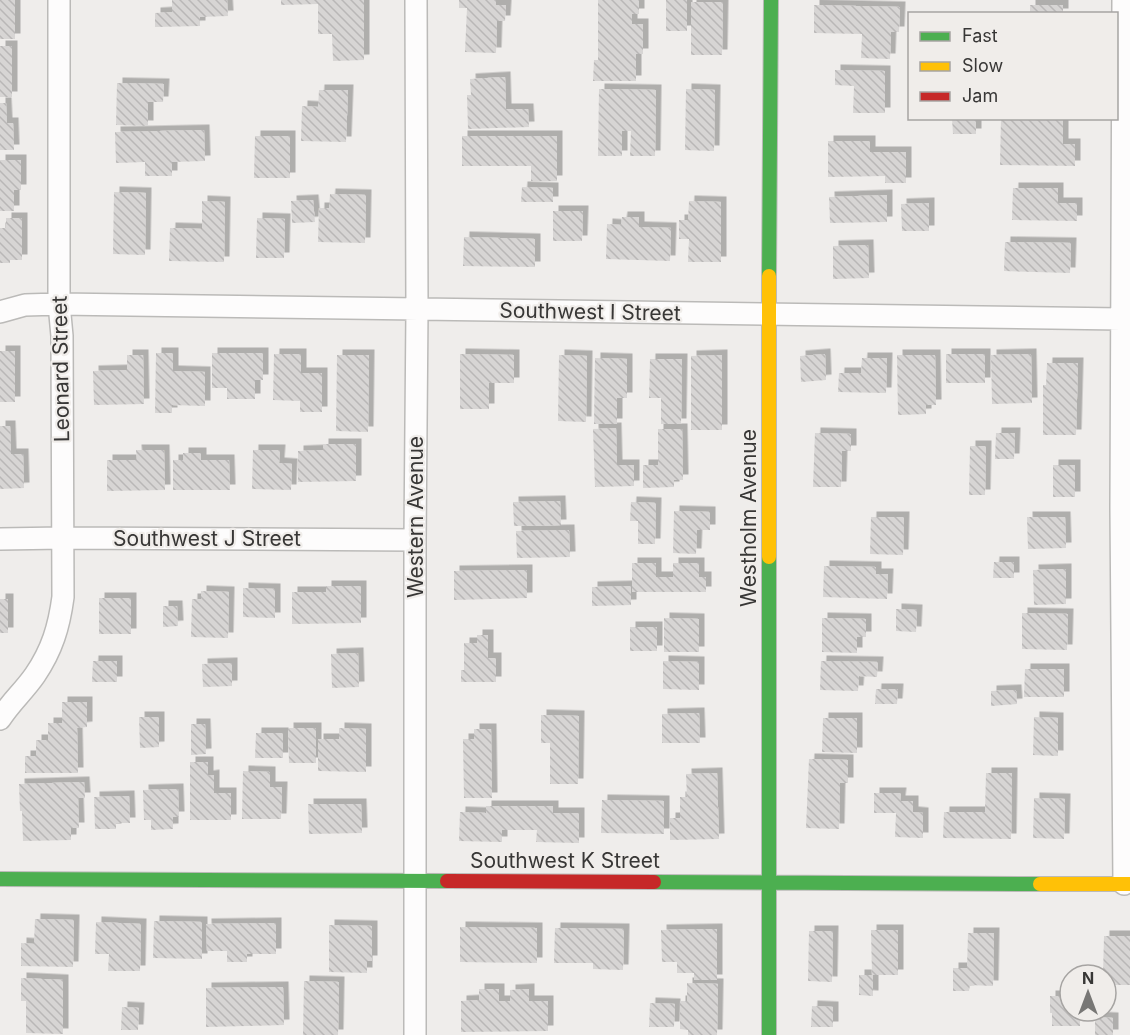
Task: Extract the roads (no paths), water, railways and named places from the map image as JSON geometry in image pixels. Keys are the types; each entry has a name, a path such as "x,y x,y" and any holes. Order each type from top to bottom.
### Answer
{"street":[{"name":"Leonard Street","path":"0,719 34,677 49,652 60,622 63,597 62,336 59,304 59,0"},
{"name":"Western Avenue","path":"416,0 416,1035"},
{"name":"Westholm Avenue","path":"769,1035 771,0"},
{"path":"1123,0 1121,508 1127,884"},
{"name":"Southwest I Street","path":"0,312 25,306 59,304 1121,319"},
{"name":"Southwest J Street","path":"0,539 415,540"},
{"name":"Southwest K Street","path":"0,879 1127,884"}]}
